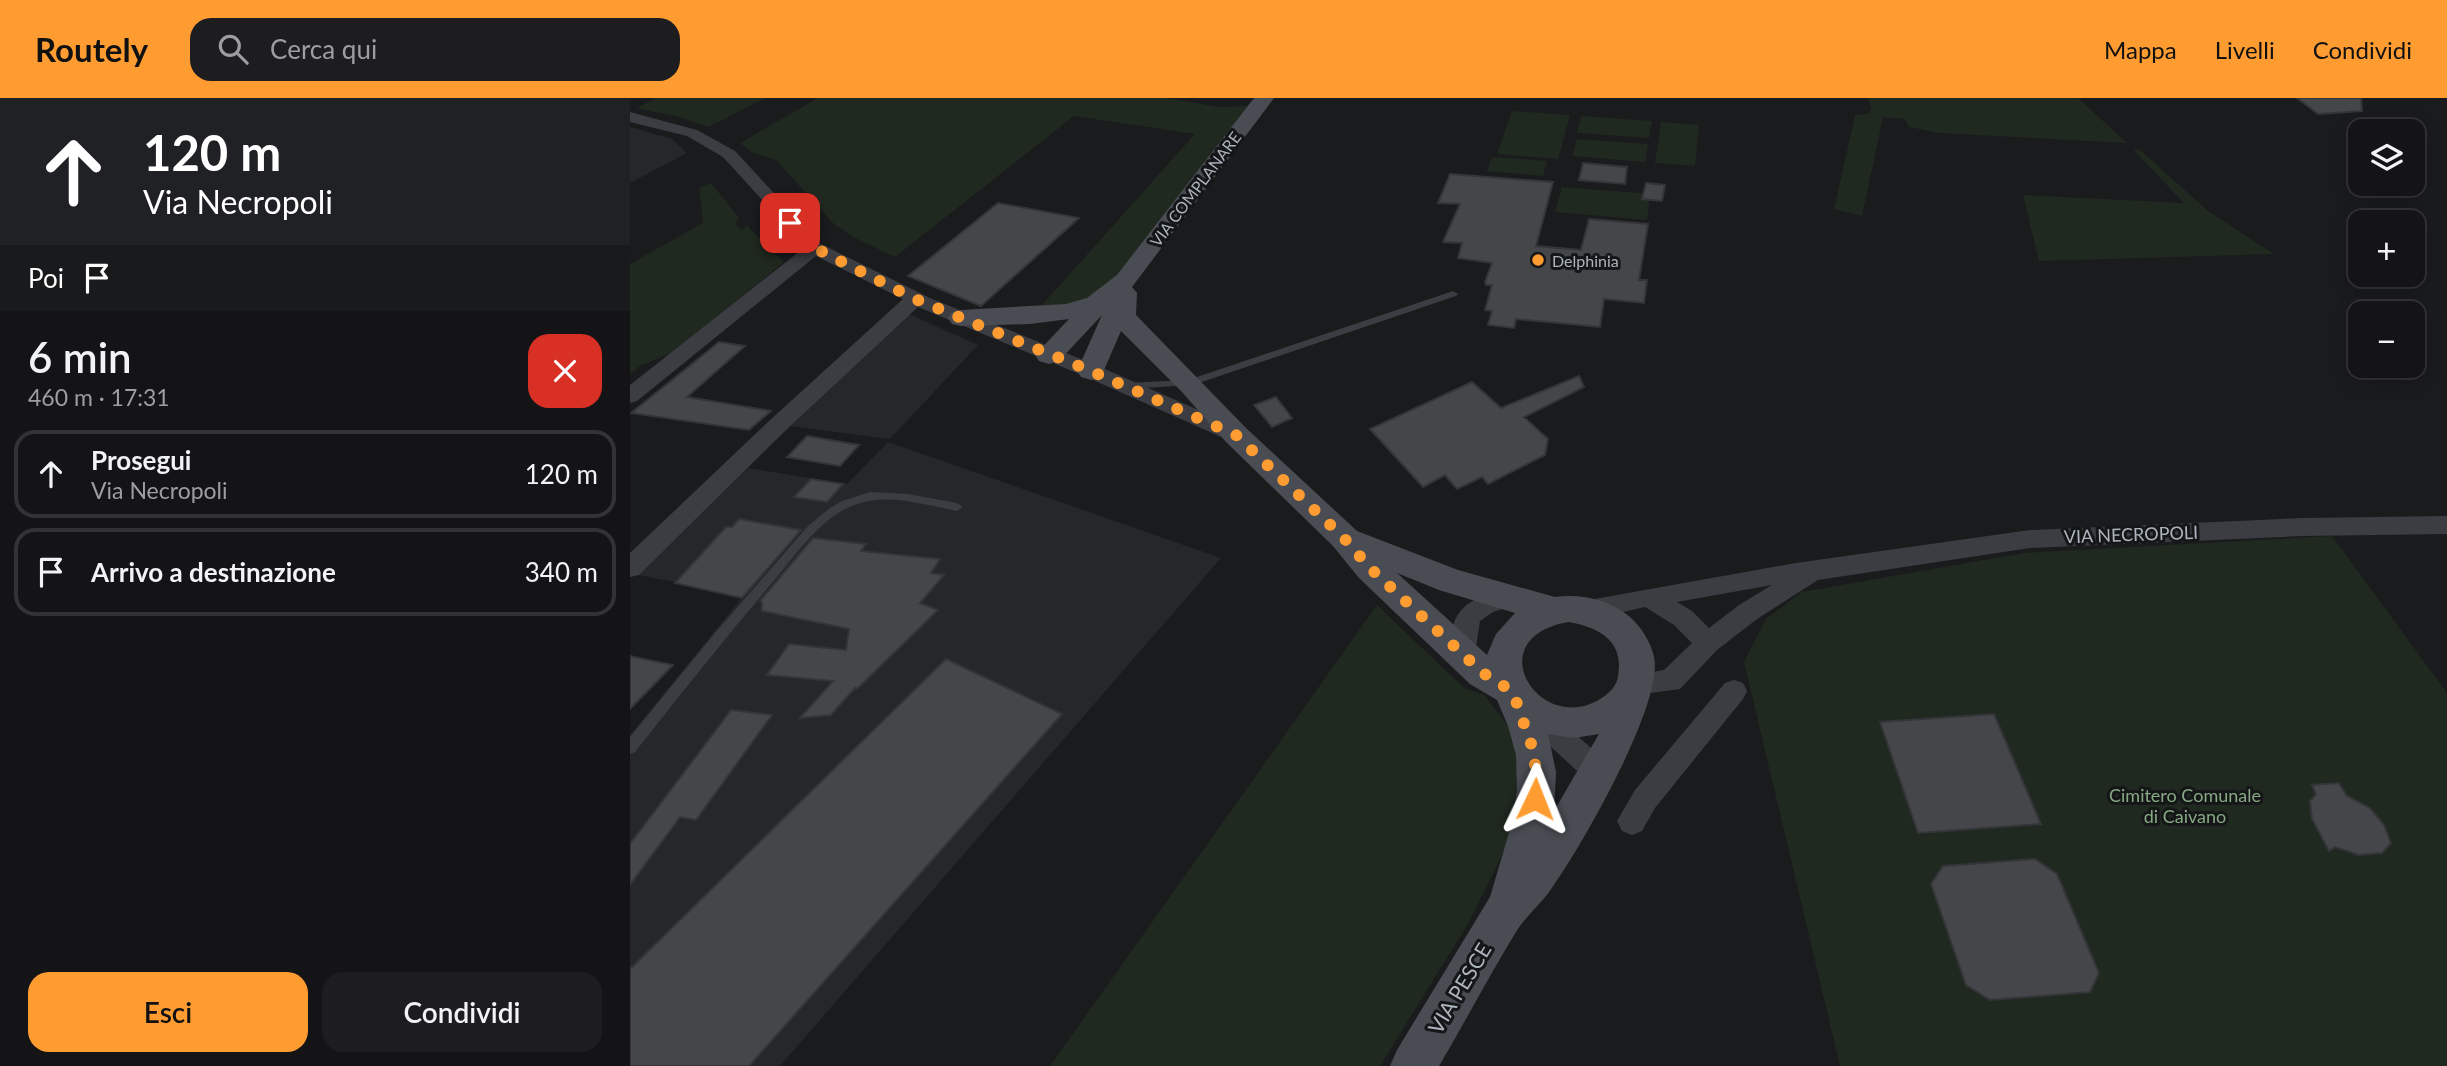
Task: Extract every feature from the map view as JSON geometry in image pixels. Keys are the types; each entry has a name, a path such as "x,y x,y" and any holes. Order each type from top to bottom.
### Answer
{"street":[{"name":"VIA COMPLANARE","path":"1119,291 1264,98"},
{"path":"630,117 692,133 729,155 815,248 915,299 1091,371 1236,435"},
{"path":"630,396 815,248"},
{"path":"961,318 1018,317 1060,312 1095,303 1119,291"},
{"path":"1048,355 1119,291"},
{"path":"1091,371 1119,291"},
{"path":"1119,291 1123,315 1130,324 1236,435 1344,538 1371,569 1462,654 1519,700 1599,773"},
{"path":"630,568 776,426 915,299"},
{"name":"VIA NECROPOLI","path":"1590,610 1648,597 1796,572 2030,539 2303,527 2447,525"},
{"path":"1344,538 1451,582 1553,610 1590,610 1605,617 1631,641 1638,662 1636,684 1599,773 1533,879 1505,911"},
{"name":"VIA NECROPOLI","path":"1636,684 1671,681 1708,643 1748,612 1797,580 1818,571"},
{"path":"1462,654 1462,630 1467,616 1484,605 1509,597"},
{"path":"1648,597 1683,618 1708,643"},
{"path":"1505,911 1522,858 1537,785 1535,755 1519,700 1503,662 1507,645 1517,631 1531,620 1553,610"},
{"path":"1519,700 1557,722 1582,723 1606,716 1624,702 1636,684"},
{"path":"1632,821 1645,799 1734,691"},
{"name":"VIA PESCE","path":"1413,1066 1505,911"}],"lane":[{"path":"1121,386 1189,383 1453,294"},
{"path":"630,748 724,628 797,546 839,505 885,495 957,507"}],"shaded area":[{"path":"630,127 672,139 687,153 630,183"},
{"path":"909,314 978,345 890,439 790,426"},
{"path":"888,442 1221,558 780,1066 630,1066 630,735 744,595 638,575 748,468 847,484"}],"green space":[{"path":"656,98 765,98 709,127 637,108"},
{"path":"818,98 1165,98 1220,107 1248,106 1111,285 1087,299 1070,304 1042,305 1195,134 1074,116 895,257 853,237 833,223 776,160 753,153 740,143"},
{"path":"1868,98 2078,98 2127,143 1940,133 1909,127 1905,119 1883,117 1862,216 1834,209 1855,115 1867,114 1872,110"},
{"path":"1512,111 1570,115 1558,159 1497,154"},
{"path":"1581,116 1652,121 1649,138 1577,133"},
{"path":"1661,122 1699,125 1695,166 1655,163"},
{"path":"1577,139 1648,144 1645,162 1572,156"},
{"path":"2139,149 2208,211 2274,254 2039,261 2023,195 2184,203 2134,150"},
{"path":"1492,157 1547,161 1543,176 1487,171"},
{"path":"711,183 739,218 735,224 742,230 747,226 784,262 674,352 640,366 630,374 630,264 703,223 699,188"},
{"path":"1562,187 1650,194 1647,220 1555,212"},
{"name":"Cimitero Comunale di Caivano","path":"2332,536 2447,693 2447,1066 1840,1066 1744,662 1766,619 1802,592 2024,553"},
{"path":"1377,605 1464,688 1484,695 1506,723 1516,741 1519,809 1502,855 1468,924 1380,1066 1050,1066"}],"building":[{"path":"2297,98 2361,98 2362,111 2318,114"},
{"path":"1583,163 1627,167 1625,184 1579,180"},
{"name":"Delphinia","path":"1450,174 1553,182 1536,246 1581,250 1589,219 1648,224 1639,280 1647,280 1644,303 1604,299 1600,327 1516,319 1514,328 1488,325 1492,311 1485,310 1492,285 1486,285 1485,282 1492,263 1458,258 1462,243 1443,242 1460,204 1438,203"},
{"path":"1646,183 1665,185 1662,201 1642,199"},
{"path":"998,203 1079,218 981,306 908,276"},
{"path":"719,342 745,346 687,397 771,411 749,430 631,413"},
{"path":"1579,376 1584,387 1524,417 1548,439 1545,455 1488,484 1482,477 1457,489 1445,475 1423,487 1370,429 1472,382 1501,408"},
{"path":"1276,397 1292,418 1272,427 1254,405"},
{"path":"807,436 859,445 840,466 787,457"},
{"path":"811,479 843,484 827,502 794,497"},
{"path":"739,519 801,530 742,598 675,583 726,527 732,527"},
{"path":"813,538 866,544 861,551 940,559 931,573 944,575 920,603 938,610 855,688 831,715 800,718 833,681 767,675 789,644 846,650 849,629 762,611 760,601"},
{"path":"630,656 673,665 630,709"},
{"path":"946,659 1062,714 749,1066 630,1066 630,969"},
{"path":"731,710 772,715 696,820 680,817 630,885 630,844"},
{"path":"1994,714 2041,824 1918,833 1880,722"},
{"path":"2339,783 2347,796 2370,808 2384,825 2391,843 2382,853 2359,855 2335,847 2329,851 2312,819 2310,801 2316,794 2312,785"},
{"path":"2035,859 2057,874 2099,973 2090,992 1990,1000 1966,985 1931,884 1943,866"}],"place":[{"name":"Delphinia","path":"1538,260"}],"route":[{"path":"790,223 815,248 915,299 1091,371 1236,435 1344,538 1371,569 1483,673 1507,688 1515,698 1535,755 1535,799"}]}
